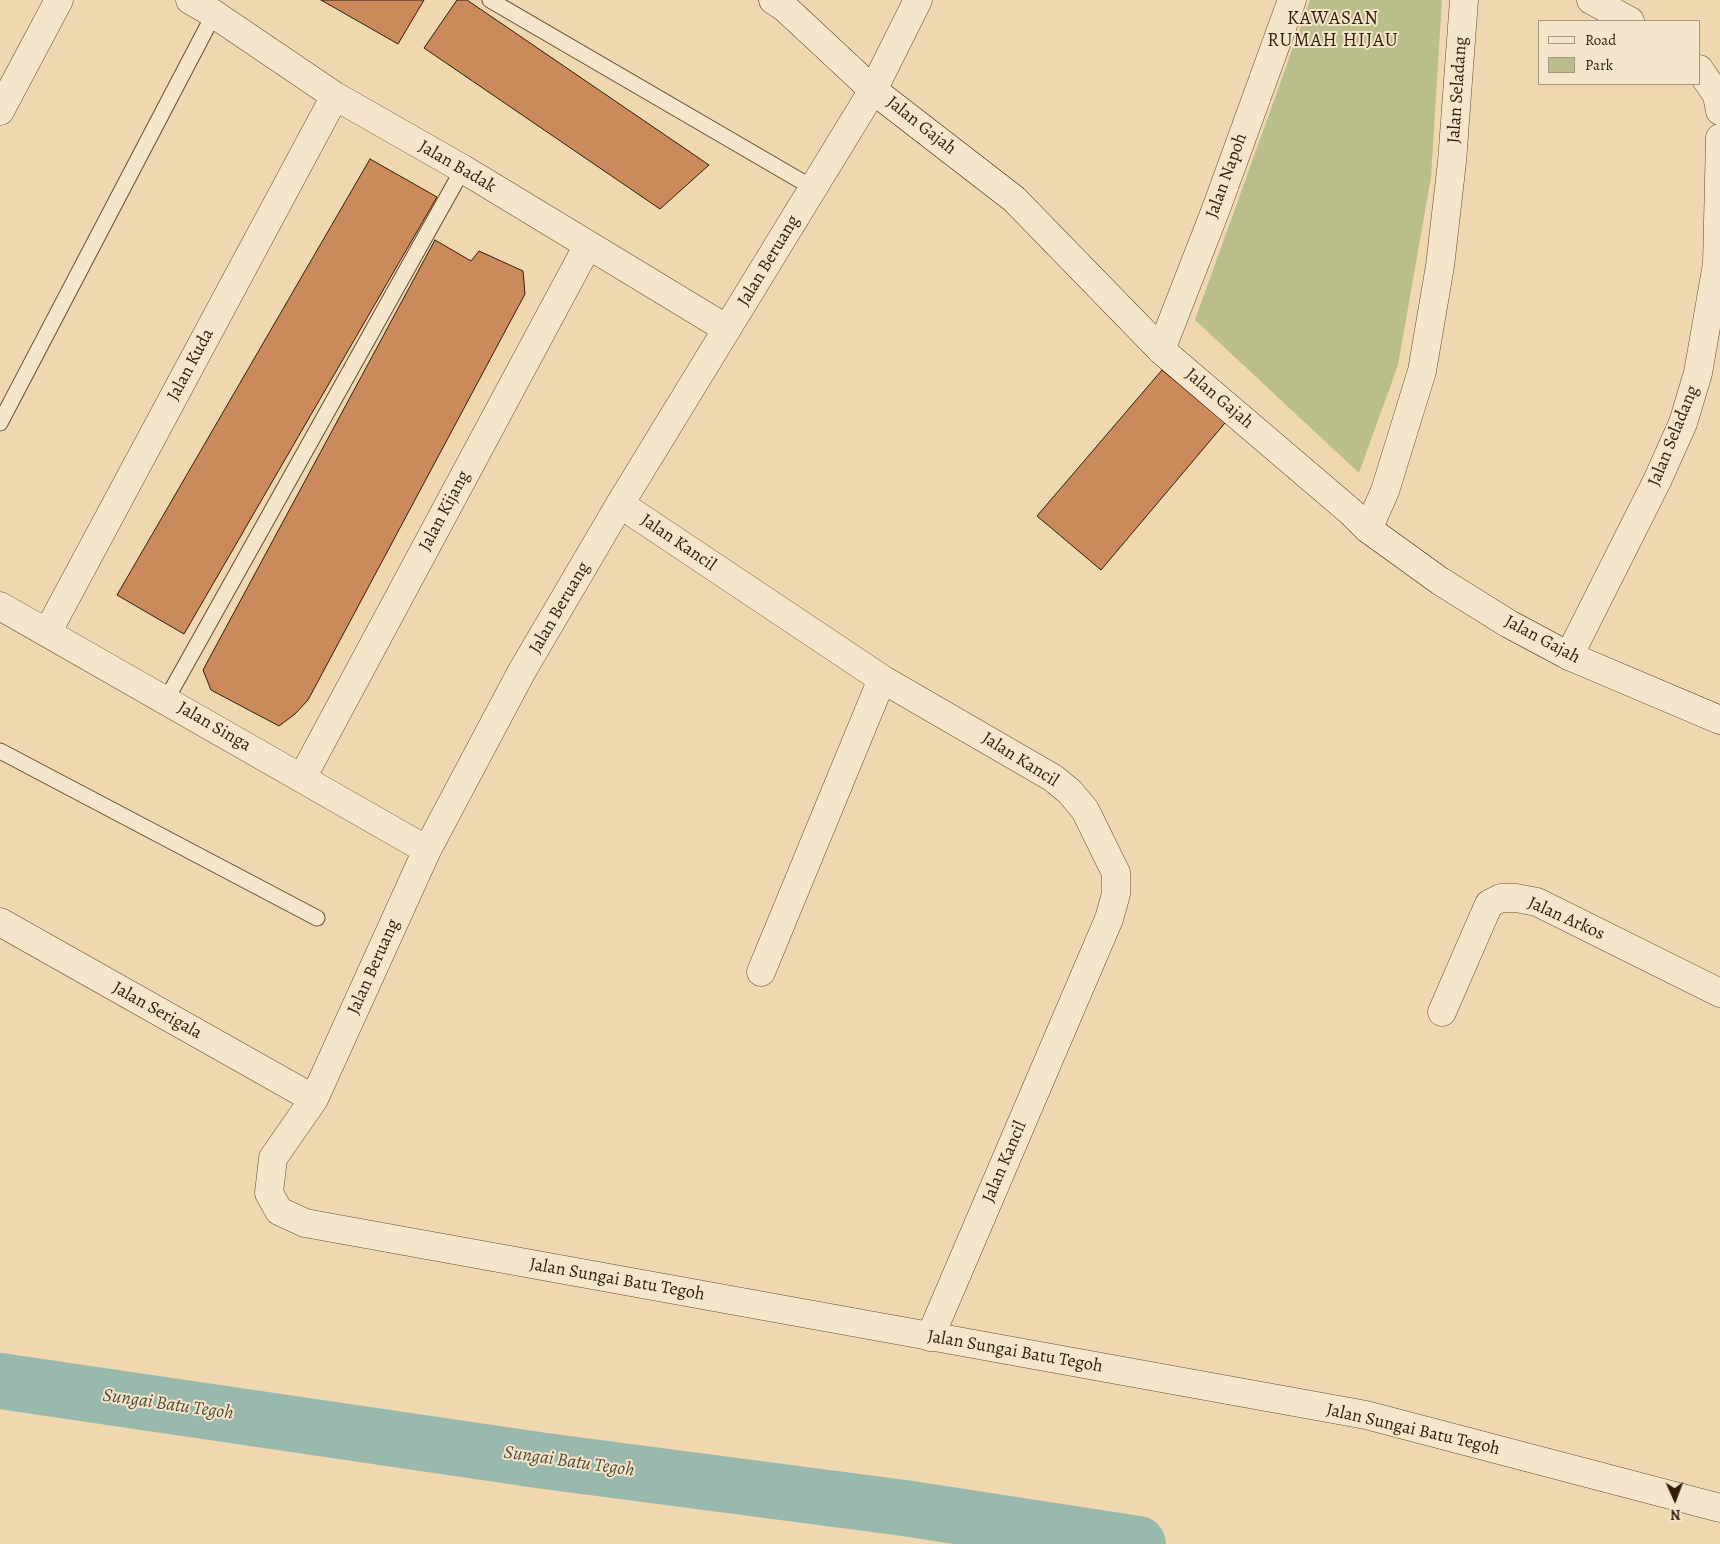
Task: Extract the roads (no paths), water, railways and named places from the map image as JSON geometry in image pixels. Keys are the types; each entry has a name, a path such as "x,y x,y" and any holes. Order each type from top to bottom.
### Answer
{"street":[{"path":"0,111 59,0"},
{"name":"Jalan Badak","path":"190,0 214,14 335,96 463,169 727,329"},
{"name":"Jalan Gajah","path":"772,0 785,8 873,90 1014,198 1161,350 1368,528 1440,581 1509,624 1570,656 1720,720"},
{"name":"Jalan Beruang","path":"305,1223 279,1211 269,1193 273,1158 314,1099 427,850 522,671 620,504 873,90 918,0"},
{"name":"Jalan Napoh","path":"1161,350 1216,209 1292,0"},
{"name":"Jalan Seladang","path":"1368,528 1385,491 1422,371 1440,266 1452,162 1464,0"},
{"path":"1591,0 1628,20"},
{"path":"1700,70 1717,95 1720,111"},
{"name":"Jalan Kuda","path":"47,633 335,96"},
{"name":"Jalan Seladang","path":"1570,656 1657,481 1683,422 1698,374 1716,264 1720,138"},
{"name":"Jalan Kijang","path":"302,778 588,245"},
{"name":"Jalan Kancil","path":"620,504 882,679 1053,778 1070,792 1085,810 1116,873 1116,894 1108,919 930,1337"},
{"name":"Jalan Singa","path":"0,606 427,850"},
{"path":"761,972 882,679"},
{"name":"Jalan Arkos","path":"1442,1012 1489,904 1501,898 1516,898 1537,902 1720,993"},
{"name":"Jalan Serigala","path":"0,922 314,1099"},
{"name":"Jalan Sungai Batu Tegoh","path":"305,1223 1366,1415 1720,1508"}],"lane":[{"path":"490,0 813,188"},
{"path":"0,423 214,14"},
{"path":"166,700 463,169"},
{"path":"0,751 317,918"}],"waterway":[{"name":"Sungai Batu Tegoh","path":"0,1381 545,1461 904,1508 1138,1544"}],"district":[{"name":"KAWASAN RUMAH HIJAU","path":"1333,30"}]}
